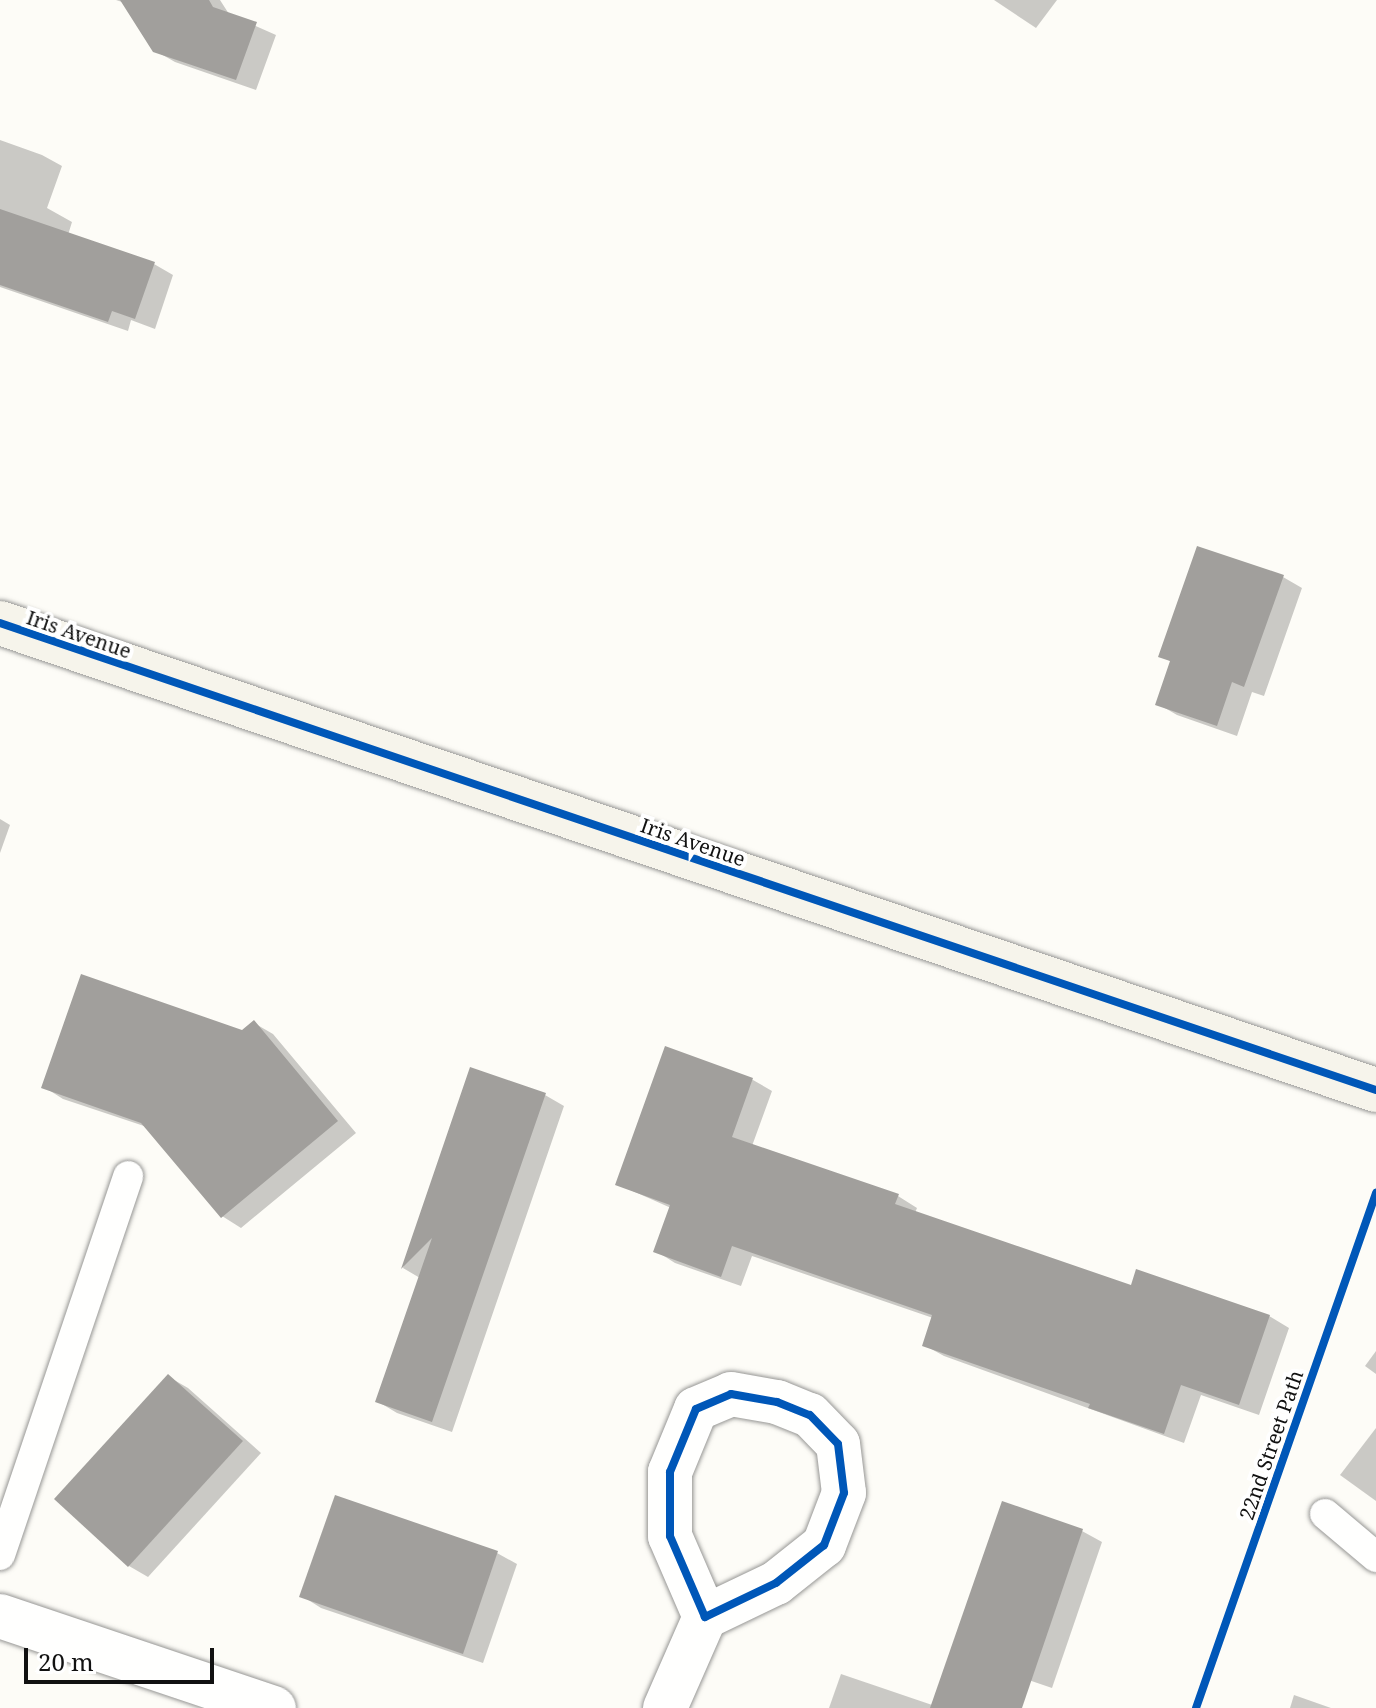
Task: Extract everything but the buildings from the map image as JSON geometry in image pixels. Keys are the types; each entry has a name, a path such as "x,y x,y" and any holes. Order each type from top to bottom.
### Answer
{"main road":[{"name":"Iris Avenue","path":"0,623 1376,1090"}],"street":[{"path":"665,1708 705,1617 776,1583 824,1545 844,1493 838,1444 810,1415 777,1402 731,1394 696,1409 670,1472 670,1536 705,1617"},
{"path":"0,1616 274,1708"}],"lane":[{"path":"0,1555 128,1176"},
{"path":"1325,1514 1376,1557"}],"cycle path":[{"path":"0,623 1376,1090"},
{"name":"22nd Street Path","path":"1196,1708 1376,1193"},
{"path":"731,1394 777,1402 810,1415 838,1444 844,1493 824,1545 776,1583 705,1617 670,1536 670,1472 696,1409 731,1394"}]}
